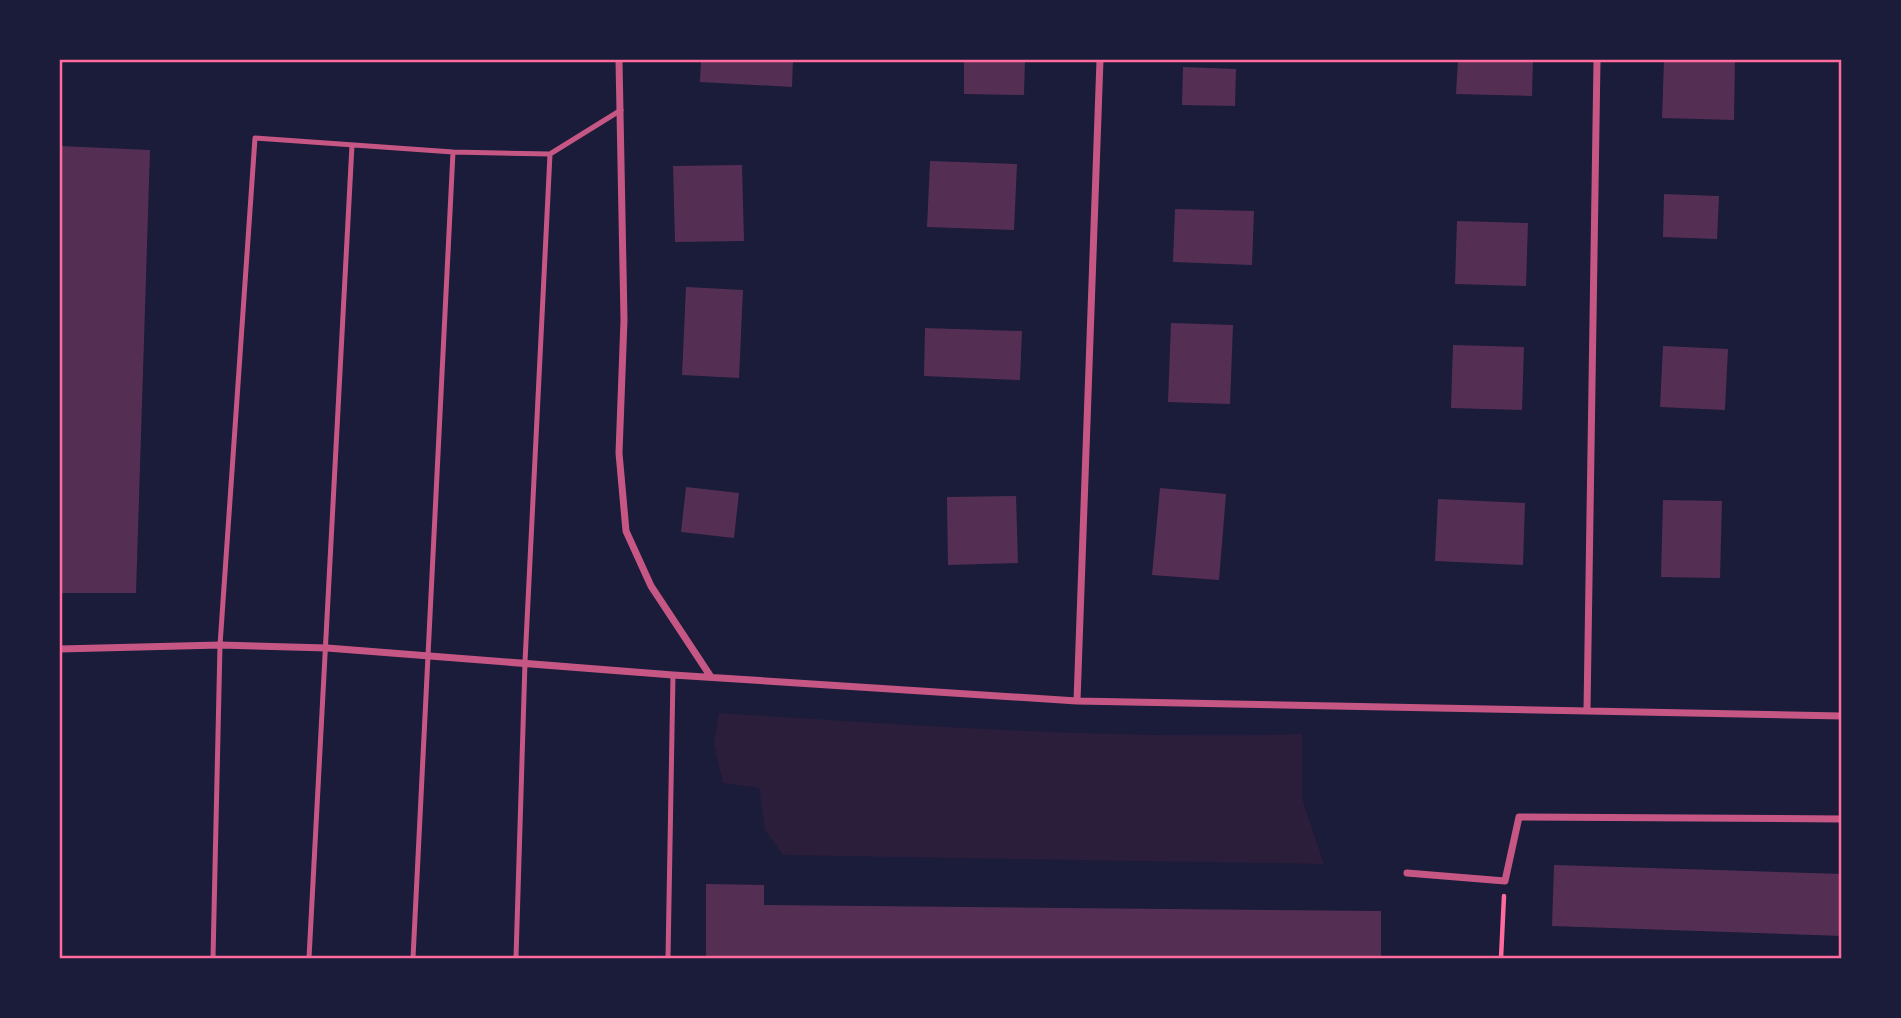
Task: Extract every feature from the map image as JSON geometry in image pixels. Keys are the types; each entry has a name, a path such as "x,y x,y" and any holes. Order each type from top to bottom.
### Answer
{"street":[{"path":"619,60 624,320 619,453 626,531 651,586 711,677"},
{"path":"1077,701 1100,60"},
{"path":"1587,710 1597,60"},
{"path":"60,649 220,645 327,648 673,675 1077,701 1842,716"},
{"path":"1407,873 1505,881 1520,817 1842,818"}],"lane":[{"path":"213,958 220,645 255,138 453,152 550,154 621,110"},
{"path":"309,958 352,145"},
{"path":"414,958 453,152"},
{"path":"516,958 525,662 550,154"},
{"path":"668,958 673,675"}],"path":[{"path":"1501,958 1505,881"}],"shaded area":[{"path":"719,713 1083,733 1302,734 1302,798 1324,864 783,855 765,830 759,788 723,783 714,744"}],"building":[{"path":"701,60 793,60 792,87 700,82"},
{"path":"964,60 1025,60 1024,95 964,94"},
{"path":"1458,60 1533,60 1532,96 1456,94"},
{"path":"1664,60 1735,60 1734,120 1662,118"},
{"path":"1183,67 1236,69 1235,106 1182,105"},
{"path":"60,146 150,150 136,593 60,593"},
{"path":"930,161 1017,164 1014,230 927,227"},
{"path":"742,165 744,241 675,242 673,166"},
{"path":"1664,194 1719,196 1717,239 1663,237"},
{"path":"1175,209 1254,211 1252,265 1173,262"},
{"path":"1457,221 1528,223 1526,286 1455,284"},
{"path":"686,287 743,290 739,378 682,375"},
{"path":"1171,323 1233,325 1230,404 1168,402"},
{"path":"925,328 1022,331 1020,380 924,376"},
{"path":"1453,345 1524,347 1522,410 1451,408"},
{"path":"1663,346 1728,349 1725,410 1660,407"},
{"path":"686,487 739,493 734,538 681,532"},
{"path":"1160,488 1226,494 1219,580 1152,575"},
{"path":"1016,496 1018,563 948,565 947,497"},
{"path":"1438,499 1525,503 1523,565 1435,561"},
{"path":"1663,500 1722,501 1720,578 1661,577"},
{"path":"1554,865 1842,874 1842,936 1552,926"},
{"path":"706,884 764,885 764,905 1381,911 1381,958 706,958"}]}
